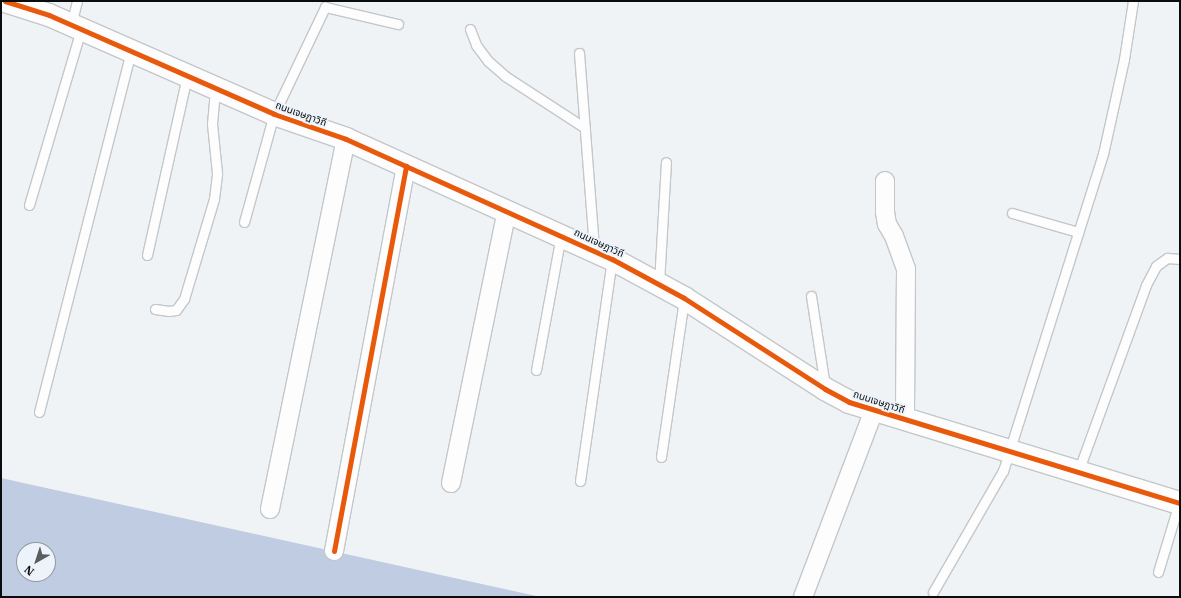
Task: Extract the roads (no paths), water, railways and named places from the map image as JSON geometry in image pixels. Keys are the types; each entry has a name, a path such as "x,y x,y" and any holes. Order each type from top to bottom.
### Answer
{"street":[{"name":"ถนนเจษฎาวิถี","path":"5,1 49,15 274,114 346,139 603,255 659,283 825,389 849,402 1179,503"},
{"path":"270,509 346,139"},
{"path":"334,551 406,166"},
{"path":"885,180 885,212 887,224 894,236 906,269 905,420"},
{"path":"451,483 507,211"},
{"path":"803,597 874,410"}],"lane":[{"path":"29,205 76,27 77,1"},
{"path":"933,592 1003,471 1103,154 1124,59 1132,1"},
{"path":"244,222 274,114 322,4 398,24"},
{"path":"470,29 476,45 488,61 505,76 585,128"},
{"path":"39,412 131,51"},
{"path":"579,53 585,128 603,255 580,481"},
{"path":"147,255 187,76"},
{"path":"155,309 169,311 176,310 184,299 214,199 217,173 212,124 215,88"},
{"path":"659,283 666,162"},
{"path":"1012,213 1078,232"},
{"path":"536,370 560,235"},
{"path":"1078,473 1146,285 1156,266 1166,258 1180,260"},
{"path":"811,296 825,389"},
{"path":"661,457 684,298"},
{"path":"1158,572 1179,503"}],"water":[{"path":"1,478 541,597 1,597"}]}
